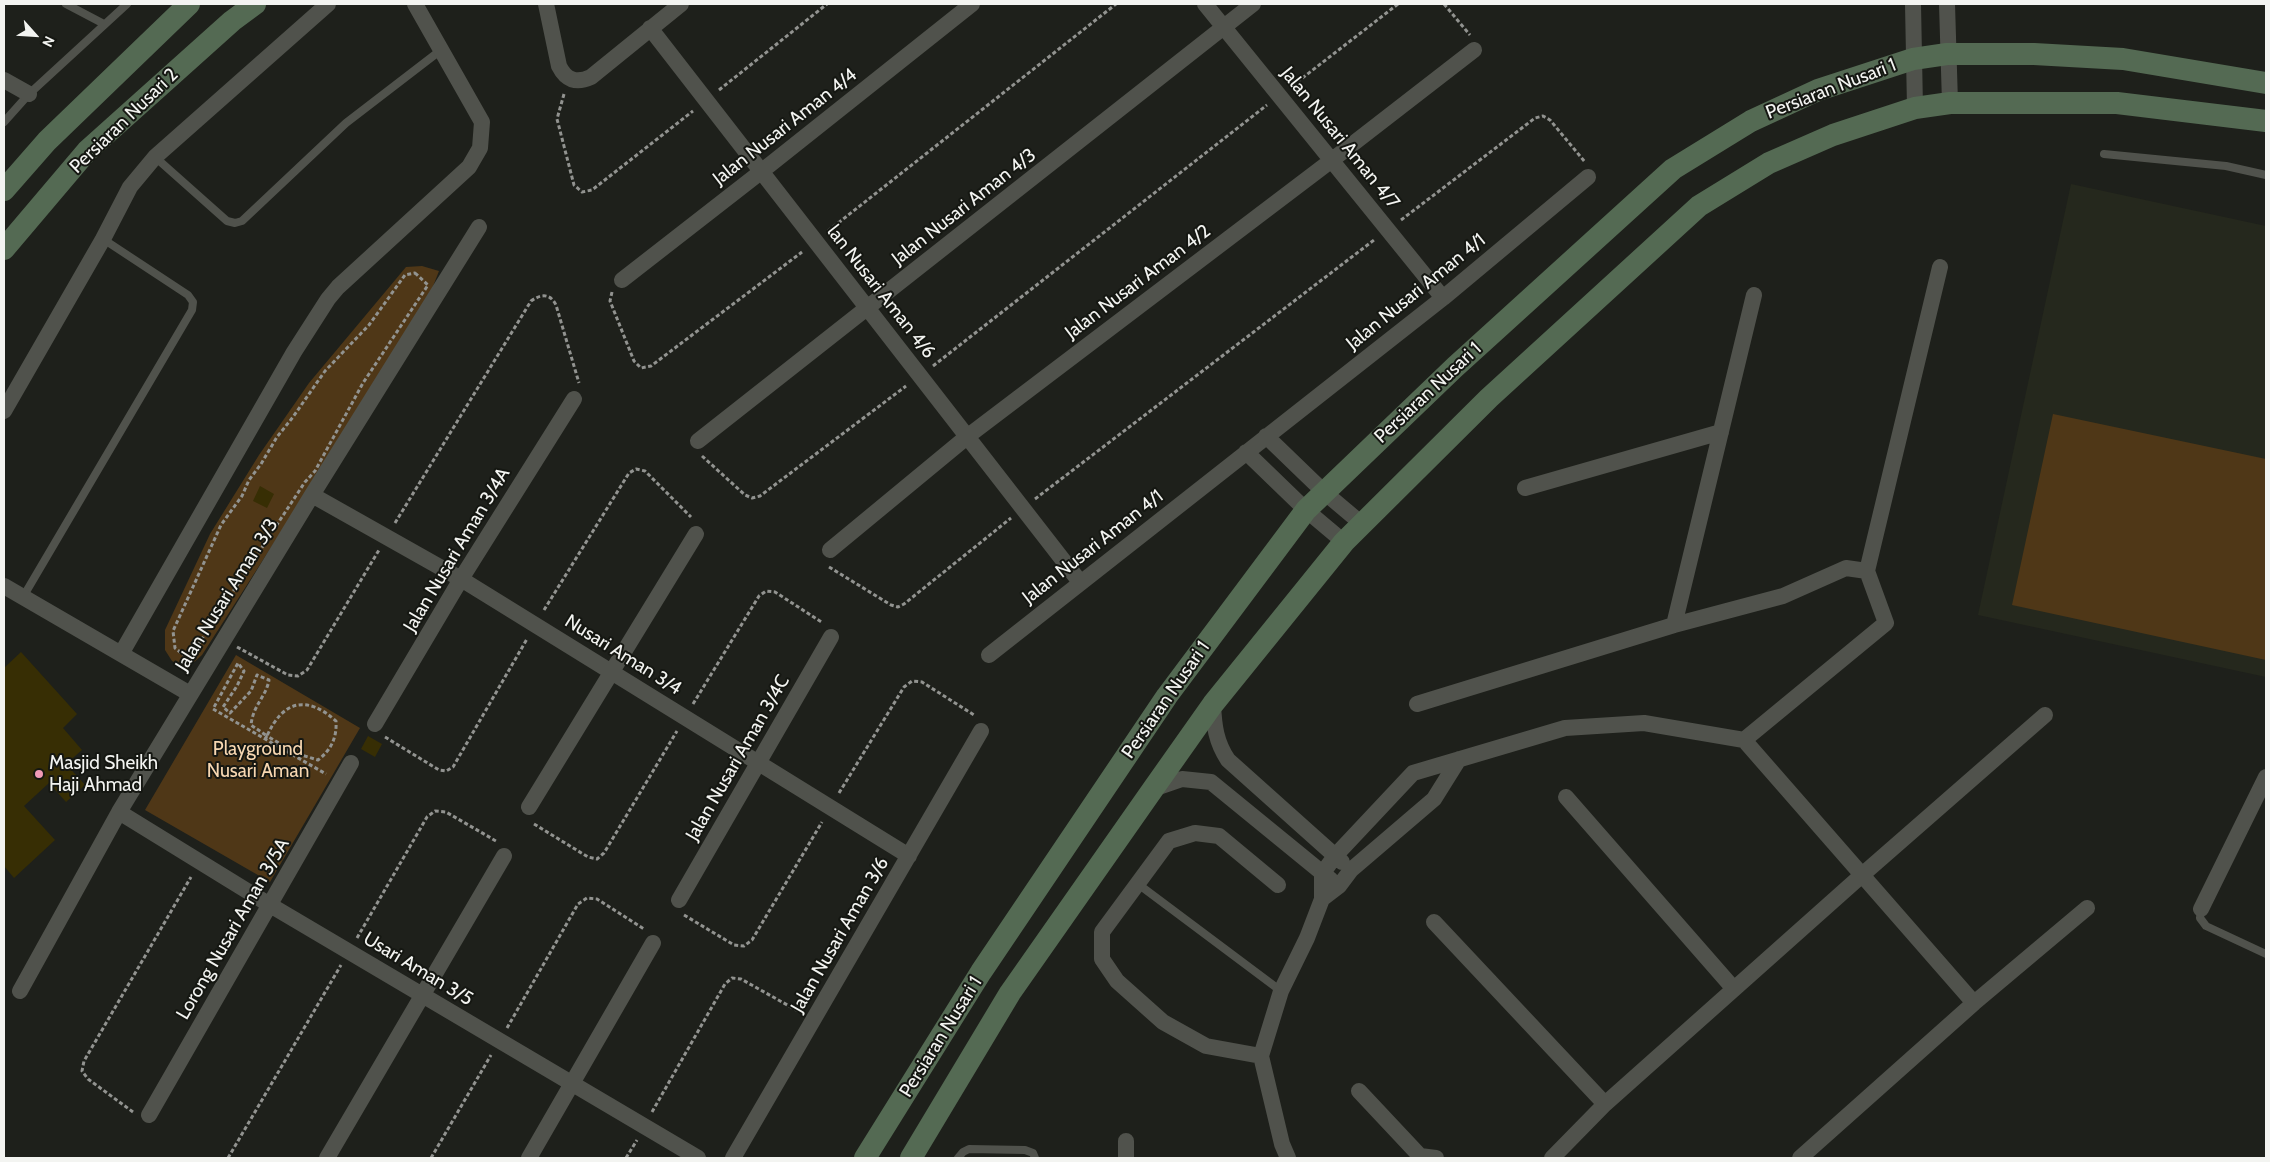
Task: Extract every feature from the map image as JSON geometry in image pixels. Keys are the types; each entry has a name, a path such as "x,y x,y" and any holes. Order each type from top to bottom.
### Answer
{"main road":[{"name":"Persiaran Nusari 2","path":"4,190 46,141 189,4"},
{"name":"Persiaran Nusari 2","path":"4,249 87,151 232,21 255,4"},
{"name":"Persiaran Nusari 1","path":"866,1158 981,972 1166,696 1306,510 1455,367 1673,169 1750,121 1818,90 1913,59 1947,54 2034,54 2123,59 2266,83"},
{"name":"Persiaran Nusari 1","path":"911,1158 1010,992 1213,704 1344,542 1489,398 1699,206 1769,162 1833,136 1915,108 1950,103 2117,104 2266,120"}],"street":[{"path":"4,411 104,239 130,187 155,157 328,4"},
{"path":"121,654 289,361 328,300 338,287 469,167 480,148 482,122 415,4"},
{"path":"546,4 560,66 564,75 572,80 582,81 591,77 681,4"},
{"name":"Jalan Nusari Aman 4/4","path":"622,280 762,172 972,4"},
{"name":"Jalan Nusari Aman 4/7","path":"1204,4 1444,298"},
{"name":"Jalan Nusari Aman 4/3","path":"698,441 1253,4"},
{"path":"1913,4 1915,108"},
{"path":"1947,4 1947,54 1950,103"},
{"name":"lan Nusari Aman 4/6","path":"650,28 1080,582"},
{"name":"Jalan Nusari Aman 4/2","path":"830,550 968,436 1474,50"},
{"path":"4,80 29,94"},
{"name":"Jalan Nusari Aman 4/1","path":"989,655 1444,298 1588,177"},
{"name":"Jalan Nusari Aman 3/3","path":"20,991 119,812 223,640 308,488 479,227"},
{"path":"1744,740 1886,623 1867,571 1940,267"},
{"path":"1674,624 1754,295"},
{"name":"Jalan Nusari Aman 3/4A","path":"375,724 461,579 574,399"},
{"path":"1525,488 1721,432"},
{"path":"1266,436 1324,492 1362,524"},
{"path":"1246,452 1306,510 1344,542"},
{"name":"Nusari Aman 3/4","path":"308,488 387,537 461,579 909,856"},
{"path":"528,807 696,534"},
{"path":"1416,704 1674,624 1783,596 1846,568 1867,571"},
{"path":"4,586 190,694"},
{"name":"Jalan Nusari Aman 3/4C","path":"679,900 832,637"},
{"path":"1213,704 1214,730 1220,749 1228,760 1351,870"},
{"path":"1552,1158 1605,1104 2045,715"},
{"path":"1288,1158 1282,1144 1262,1056 1281,991 1307,938 1322,900 1322,874 1335,856 1413,773 1565,728 1644,723 1744,740 1974,1003"},
{"name":"Jalan Nusari Aman 3/6","path":"733,1158 981,730"},
{"path":"1322,900 1339,886 1351,870 1434,799 1459,759"},
{"name":"Lorong Nusari Aman 3/5A","path":"149,1115 351,763"},
{"path":"2201,909 2266,777"},
{"path":"1153,789 1182,779 1211,782 1339,886"},
{"path":"1566,796 1734,989"},
{"name":"Usari Aman 3/5","path":"119,812 270,905 698,1158"},
{"path":"1262,1056 1206,1046 1163,1022 1117,980 1102,959 1102,932 1169,841 1195,832 1219,836 1278,885"},
{"path":"327,1158 504,856"},
{"path":"1800,1158 1974,1003 2087,908"},
{"path":"1434,922 1605,1104"},
{"path":"529,1158 653,943"},
{"path":"1359,1091 1420,1156 1436,1158"},
{"path":"1126,1141 1126,1158"}],"lane":[{"path":"66,4 104,24"},
{"path":"4,122 29,94 127,4"},
{"path":"155,157 228,221 235,223 242,221 346,123 441,50"},
{"path":"2104,154 2226,166 2266,176"},
{"path":"23,598 192,310 193,302 188,295 104,239"},
{"path":"1138,884 1281,991"},
{"path":"2201,909 2200,918 2206,926 2266,954"},
{"path":"958,1158 969,1149 1025,1150 1033,1153 1035,1158"}],"path":[{"path":"572,80 561,97 557,119 574,185 582,192 592,190 827,4"},
{"path":"622,280 611,293 610,301 634,361 641,368 651,366 816,241 1116,4"},
{"path":"698,441 698,450 702,456 738,489 752,498 760,496 921,376 1398,4"},
{"path":"1444,4 1469,32 1474,42 1474,50"},
{"path":"830,550 826,562 831,570 891,605 898,607 1024,508 1534,118 1542,116 1550,120 1585,162 1588,177"},
{"path":"415,272 428,285 354,398 315,471 308,488 192,654 184,655 174,648 173,631 200,569 221,525 242,496 249,480 277,437 325,371 369,325 405,275 415,272"},
{"path":"223,640 288,675 298,676 307,670 531,301 538,296 545,295 553,298 556,305 579,378 574,399"},
{"path":"375,724 380,734 439,770 446,771 453,767 535,625 629,473 636,468 645,471 692,519 696,526 696,534"},
{"path":"528,807 529,817 534,824 588,857 597,859 604,853 759,596 766,591 775,592 824,624 831,630 832,637"},
{"path":"266,737 273,722 291,707 301,703 314,706 336,721 337,731 328,753 318,760 298,754 266,737 213,709 238,663 244,671 242,678 223,707 230,714 251,691 257,675 269,680 268,687 252,714 252,725 266,737 332,777"},
{"path":"679,900 678,906 681,913 734,945 744,946 752,940 830,807 904,687 912,681 922,682 976,716 981,722 981,730"},
{"path":"149,1115 137,1116 88,1079 82,1071 84,1061 201,861"},
{"path":"431,1158 578,904 587,898 598,899 646,930 651,936 653,943"},
{"path":"644,1127 725,984 732,978 741,979 814,1020"}],"shaded area":[{"path":"2071,184 2266,226 2266,677 1978,615"}],"green space":[{"path":"422,266 439,271 430,294 311,485 202,655 192,664 179,665 172,661 165,650 165,630 210,534 259,455 309,383 406,267"},
{"path":"2053,414 2266,459 2266,660 2012,605"},
{"name":"Playground Nusari Aman","path":"236,655 360,728 270,882 145,810"}],"building":[{"path":"260,486 274,494 267,508 253,501"},
{"name":"Masjid Sheikh Haji Ahmad","path":"21,652 77,714 63,728 82,750 66,764 85,785 66,802 49,783 24,806 55,840 14,878 4,866 4,668"},
{"path":"368,736 382,744 375,757 361,749"}],"place":[{"name":"Masjid Sheikh Haji Ahmad","path":"39,774"}]}
